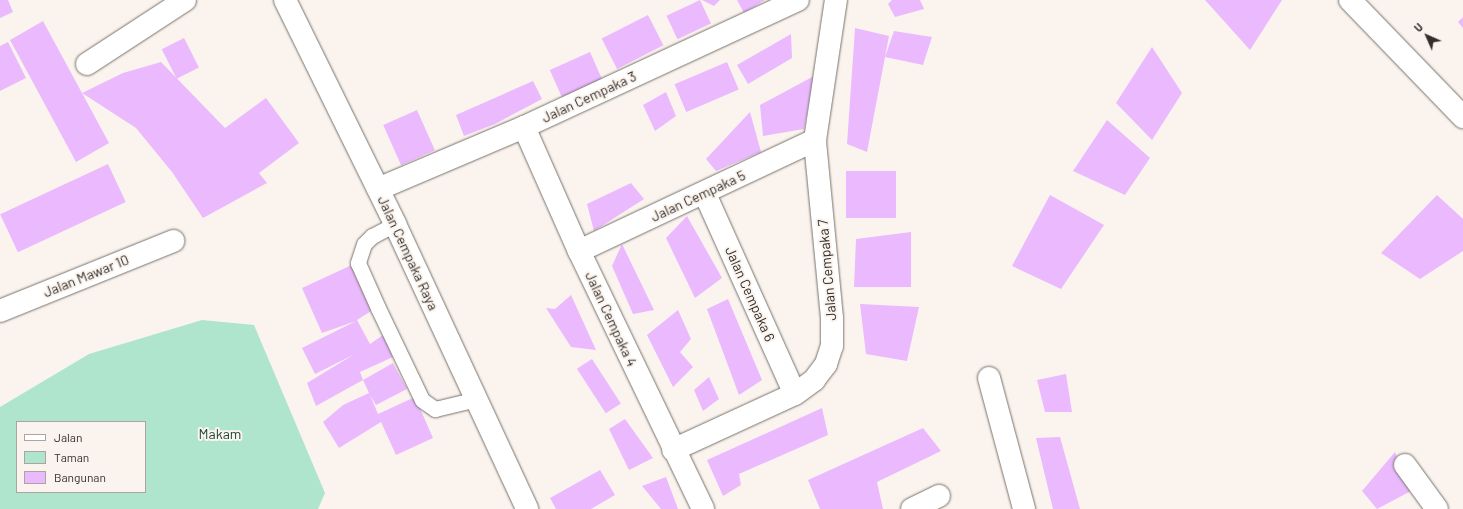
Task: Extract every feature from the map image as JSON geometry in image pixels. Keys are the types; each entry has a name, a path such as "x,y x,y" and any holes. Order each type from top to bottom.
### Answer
{"street":[{"path":"87,64 185,0"},
{"name":"Jalan Cempaka Raya","path":"285,0 395,224 527,509"},
{"name":"Jalan Cempaka 3","path":"378,189 524,127 798,0"},
{"name":"Jalan Cempaka 7","path":"673,450 795,394 814,380 826,364 832,346 832,318 815,140 836,0"},
{"path":"1350,0 1463,117"},
{"name":"Jalan Cempaka 4","path":"524,127 579,251 673,450 703,509"},
{"name":"Jalan Cempaka 5","path":"579,251 705,194 815,140"},
{"name":"Jalan Cempaka 6","path":"705,194 795,394"},
{"name":"Jalan Mawar 10","path":"0,311 173,241"},
{"path":"989,378 1024,509"},
{"path":"1405,465 1437,509"},
{"path":"912,509 939,496"}],"lane":[{"path":"395,224 372,236 364,244 358,263 378,308 422,400 435,408 477,399"}],"green space":[{"name":"Makam","path":"202,320 254,325 325,493 318,509 0,509 0,407 89,354"}],"building":[{"path":"0,0 8,0 13,12 0,18"},
{"path":"700,0 711,24 677,39 666,16"},
{"path":"702,0 720,0 714,6"},
{"path":"737,0 765,0 744,13"},
{"path":"892,0 920,0 924,9 895,17 888,4"},
{"path":"1205,0 1282,0 1250,50"},
{"path":"648,15 663,45 617,69 602,39"},
{"path":"1463,17 1463,28 1458,22"},
{"path":"43,21 109,143 76,162 10,40"},
{"path":"855,28 889,36 867,152 847,144"},
{"path":"894,31 932,37 923,65 885,57"},
{"path":"791,34 792,58 748,84 737,65"},
{"path":"184,38 199,67 177,79 162,49"},
{"path":"8,42 26,78 0,91 0,46"},
{"path":"1152,47 1182,93 1152,140 1116,103"},
{"path":"590,52 603,81 563,99 550,70"},
{"path":"161,62 225,128 266,98 299,143 259,173 267,183 203,218 172,172 136,128 82,93 123,73"},
{"path":"727,62 739,90 686,112 675,84"},
{"path":"814,76 804,129 763,136 760,105"},
{"path":"533,81 542,99 495,124 464,136 456,115"},
{"path":"666,92 676,116 655,131 643,105"},
{"path":"417,110 435,150 401,165 383,125"},
{"path":"750,112 761,152 716,171 706,159"},
{"path":"1107,120 1150,158 1125,195 1073,171"},
{"path":"108,164 126,202 18,252 0,214"},
{"path":"846,171 896,171 896,218 846,218"},
{"path":"631,183 644,199 594,231 587,204"},
{"path":"1050,195 1104,225 1061,289 1012,266"},
{"path":"1437,195 1463,219 1463,251 1420,279 1381,253"},
{"path":"687,216 722,278 695,298 666,238"},
{"path":"911,232 911,287 854,287 856,239"},
{"path":"622,244 654,310 633,314 612,266"},
{"path":"356,263 376,308 357,320 370,344 383,335 393,357 360,372 363,380 316,406 307,383 353,355 315,374 302,348 356,321 322,333 302,288"},
{"path":"571,295 596,350 571,347 546,308 555,309"},
{"path":"728,299 762,380 739,395 707,309"},
{"path":"860,304 919,307 907,361 866,354"},
{"path":"678,310 691,339 680,352 693,367 673,387 647,335"},
{"path":"592,359 621,403 606,413 577,369"},
{"path":"393,363 407,389 376,405 370,395 378,414 415,397 433,438 396,455 381,422 339,448 323,422 343,405 369,393 363,380"},
{"path":"1066,374 1072,412 1045,412 1037,380"},
{"path":"709,377 719,399 703,411 694,390"},
{"path":"822,408 828,435 739,474 741,485 723,496 707,460"},
{"path":"625,419 653,458 629,470 609,429"},
{"path":"923,428 941,451 877,482 883,509 820,509 808,480"},
{"path":"1060,437 1080,509 1053,509 1036,438"},
{"path":"1395,452 1411,491 1377,509 1362,491"},
{"path":"600,470 615,495 591,509 556,509 550,498"},
{"path":"666,477 678,509 661,509 642,486"}]}
